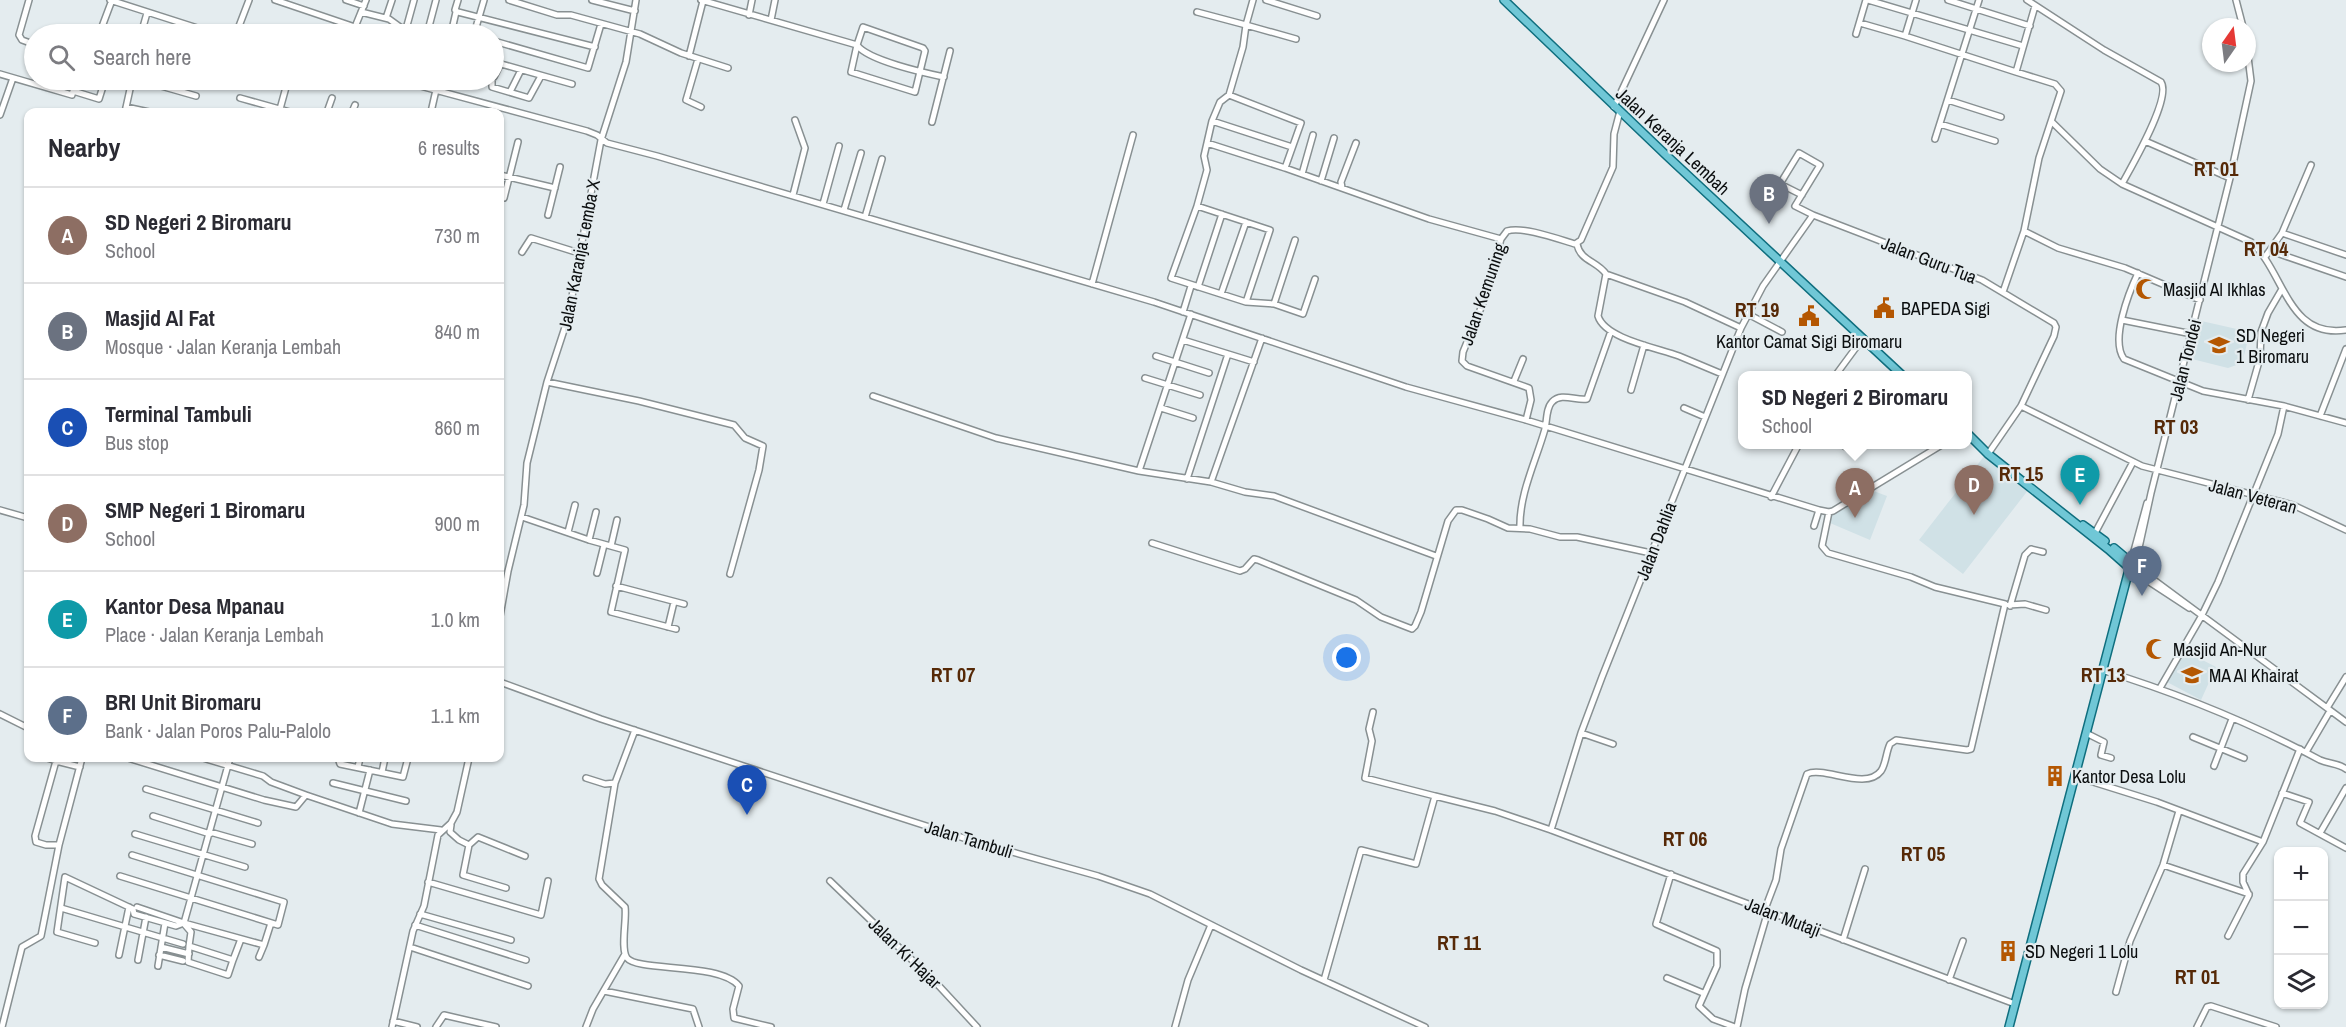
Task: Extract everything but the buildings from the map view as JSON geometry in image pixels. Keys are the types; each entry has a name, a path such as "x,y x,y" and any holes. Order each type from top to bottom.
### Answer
{"main road":[{"name":"Jalan Keranja Lembah","path":"1504,0 1617,109 1899,371"},
{"path":"1972,438 1988,454 2064,516 2132,568"},
{"path":"2063,513 2095,533 2132,568"},
{"path":"2009,1027 2102,670 2132,568"}],"street":[{"path":"24,41 20,35 29,0"},
{"path":"103,24 111,0 183,24"},
{"path":"240,24 249,0"},
{"path":"275,0 345,24"},
{"path":"346,0 364,6 397,24"},
{"path":"386,18 392,0"},
{"path":"407,24 414,0"},
{"path":"429,24 436,0"},
{"path":"453,24 458,0"},
{"path":"477,24 484,0"},
{"path":"509,0 560,16 571,15 655,39 689,56 728,68"},
{"path":"592,0 634,11"},
{"name":"Jalan Karanja Lemba X","path":"504,594 522,517 527,463 547,382 568,318 601,140 624,73 636,0"},
{"path":"689,56 702,0 857,45 863,52 921,72 944,77"},
{"path":"749,15 752,0"},
{"path":"771,20 775,0"},
{"path":"1253,0 1243,47 1229,95 1220,102 1212,121 1204,156 1207,170 1197,206 1171,278 1246,302 1274,304 1303,314 1315,279"},
{"path":"1266,0 1317,16"},
{"path":"1664,0 1617,109 1613,167 1584,234 1577,244 1581,256 1600,267 1606,274 1685,302 1741,328"},
{"path":"1857,34 1867,0 2023,46"},
{"path":"1905,36 1916,0"},
{"path":"1948,0 2030,26"},
{"path":"1935,139 1979,0"},
{"path":"2027,0 2164,86 2164,93 2145,141 2122,184"},
{"path":"2236,0 2240,18"},
{"path":"357,24 364,6"},
{"path":"2016,72 2035,6"},
{"path":"456,12 595,47"},
{"path":"1197,12 1296,39"},
{"path":"144,24 147,13"},
{"path":"1860,23 2060,87 2052,122 2039,158 2024,231 2003,292"},
{"path":"504,44 588,68 601,24"},
{"path":"865,27 923,48 925,51 915,92 853,74 850,70 857,45 865,27"},
{"path":"932,122 950,51"},
{"path":"698,59 686,100 701,107"},
{"path":"504,64 572,84"},
{"path":"510,92 521,70"},
{"name":"Jalan Tondei","path":"2132,568 2230,178 2252,78 2251,72"},
{"path":"0,74 24,81"},
{"path":"502,90 530,98 541,76"},
{"path":"0,115 13,78"},
{"path":"55,90 72,95 73,91 99,99 102,90"},
{"path":"126,108 130,90"},
{"path":"175,90 196,96"},
{"path":"281,108 285,90"},
{"path":"432,108 436,90 503,108"},
{"path":"1229,95 1301,123 1285,168"},
{"path":"240,98 273,108"},
{"path":"328,108 332,98"},
{"path":"1948,100 2001,117"},
{"path":"504,108 581,129 611,145 793,195 1092,284 1262,338 1397,385 1526,420 1818,510 1829,512 1935,449"},
{"path":"793,195 805,148 795,120"},
{"path":"1212,121 1292,147"},
{"path":"2052,122 2100,169 2122,184 2251,242 2265,257 2282,290 2305,320 2315,328 2327,332 2346,330"},
{"path":"1940,124 1995,141"},
{"path":"1092,284 1133,135"},
{"path":"1302,174 1314,135"},
{"path":"1321,181 1334,138"},
{"path":"2145,141 2230,178"},
{"path":"504,198 518,142"},
{"path":"1207,143 1429,219 1501,239"},
{"path":"1342,188 1341,182 1356,143"},
{"path":"823,204 840,146"},
{"path":"844,210 861,153"},
{"path":"1781,262 1813,215 1795,206 1802,195 1820,165 1799,153 1780,184 1802,195"},
{"path":"865,217 882,159"},
{"path":"2265,257 2282,233 2311,165"},
{"path":"548,216 560,167"},
{"path":"504,176 555,188"},
{"path":"1197,206 1270,230 1246,302"},
{"path":"1183,312 1222,214"},
{"name":"Jalan Guru Tua","path":"1813,215 1953,268 2003,292 2051,320 2056,327 2054,336 2021,406 1988,454"},
{"path":"1221,294 1246,222"},
{"name":"Jalan Kemuning","path":"1514,381 1467,366 1462,357 1483,303 1501,239 1507,231 1513,230 1577,244"},
{"path":"2024,231 2064,250 2138,273 2200,300"},
{"path":"2282,233 2346,255"},
{"path":"522,252 531,238 579,253"},
{"path":"1274,304 1295,240"},
{"path":"2271,251 2346,277"},
{"name":"Jalan Dahlia","path":"1551,830 1581,734 1722,374 1757,295 1781,262"},
{"path":"2138,273 2127,298 2122,320 2122,356 2204,391 2284,406 2346,423"},
{"path":"1606,274 1598,316 1601,323 1611,331 1644,345 1722,374"},
{"path":"2248,400 2260,358 2261,332 2268,313 2282,290"},
{"path":"1748,314 1782,332"},
{"path":"1139,471 1191,315"},
{"path":"2122,320 2192,334"},
{"path":"1520,528 1526,487 1545,427 1549,405 1552,401 1562,397 1584,400 1589,396 1611,331"},
{"path":"1211,482 1262,338"},
{"path":"1838,371 1863,338"},
{"path":"1183,340 1254,362"},
{"path":"1631,390 1644,345"},
{"path":"2320,416 2346,349"},
{"path":"1187,479 1228,354"},
{"path":"1156,356 1209,373"},
{"path":"1523,359 1514,381 1530,390 1531,400 1526,420"},
{"path":"1145,378 1200,396"},
{"path":"547,382 735,425 745,438 763,446 759,470 730,574"},
{"path":"873,396 996,438 1139,471 1211,482 1245,492 1274,496 1436,556"},
{"name":"Jalan Veteran","path":"2021,406 2133,462 2156,471 2301,507 2346,530"},
{"path":"2160,688 2201,617 2278,434 2284,406"},
{"path":"1161,408 1193,418"},
{"path":"1684,408 1705,417"},
{"path":"1771,497 1795,449"},
{"path":"2095,533 2133,462"},
{"path":"567,532 575,505"},
{"path":"0,510 24,518"},
{"path":"1152,543 1240,571 1254,559 1258,560 1356,600 1381,617 1412,629 1416,626 1421,612 1436,556 1450,516 1456,510 1488,519 1508,528 1520,528 1560,537 1577,537 1651,553"},
{"path":"1814,526 1818,510"},
{"path":"589,540 596,512"},
{"path":"1829,512 1822,546 1828,553 1904,575 1935,587 2007,605 2025,604 2046,610"},
{"path":"522,517 625,550 611,612 676,629"},
{"path":"597,573 617,520"},
{"path":"1671,874 1656,924 1717,951 1716,966 1699,1002 1702,1011 1736,1027 1776,880 1781,849 1804,777 1810,772 1850,778 1862,778 1879,773 1893,741 1910,741 1969,750 1972,746 2007,605 2025,555 2031,549 2043,552"},
{"path":"2132,568 2186,602 2201,617 2346,722"},
{"path":"616,586 684,604"},
{"path":"669,627 674,602"},
{"path":"2102,670 2160,688 2346,769"},
{"path":"2249,894 2243,882 2243,874 2263,842 2282,793 2303,751 2329,710 2346,677"},
{"name":"Jalan Tambuli","path":"504,683 635,730 973,842 1098,876 1150,894 1425,1027"},
{"name":"Jalan Mutaji","path":"1373,712 1370,734 1372,741 1365,778 1496,811 1551,830 1843,940 1897,958 2014,1004"},
{"path":"0,714 24,726"},
{"path":"2214,766 2232,718"},
{"path":"586,1027 625,954 625,906 599,881 615,783 635,730"},
{"path":"2086,733 2102,740 2104,745 2101,755 2111,758"},
{"path":"1581,734 1613,744"},
{"path":"2193,737 2244,758"},
{"path":"57,762 35,836 36,842 59,845"},
{"path":"61,762 80,767"},
{"path":"2,1027 22,946 41,936 59,845 81,762"},
{"path":"141,762 292,807 296,807 306,795"},
{"path":"217,762 263,776 271,782 392,824 441,831"},
{"path":"184,923 229,762"},
{"path":"339,762 403,777 407,762"},
{"path":"358,767 359,762"},
{"path":"382,772 384,762"},
{"path":"468,762 461,798 450,831 452,835 469,844"},
{"path":"359,813 370,770"},
{"path":"2074,776 2157,802 2263,842"},
{"path":"586,778 605,784 615,783"},
{"path":"333,783 406,801"},
{"path":"2320,833 2344,796 2346,788"},
{"path":"146,789 258,823"},
{"path":"2282,793 2308,801 2309,804 2300,823 2346,848"},
{"path":"1324,980 1361,850 1416,864 1435,796"},
{"path":"2116,992 2130,941 2163,865 2179,811"},
{"path":"153,816 252,844"},
{"path":"417,1027 392,1024 415,925 429,882 438,835 452,823"},
{"path":"135,834 245,867"},
{"path":"506,888 463,875 469,844 478,837 525,856"},
{"path":"120,876 278,925 284,902 132,855"},
{"path":"2163,865 2249,894"},
{"path":"1843,940 1865,869"},
{"path":"95,943 57,932 65,877 133,909 134,914 176,926 184,923"},
{"path":"429,882 541,915 548,881"},
{"name":"Jalan Ki Hajar","path":"830,881 939,986 977,1027"},
{"path":"2228,936 2249,894"},
{"path":"119,955 129,907"},
{"path":"137,907 184,923 264,945"},
{"path":"60,908 233,960"},
{"path":"420,915 511,940"},
{"path":"138,960 146,917"},
{"path":"158,966 165,923"},
{"path":"184,923 191,932 186,945 189,954 186,961 188,969"},
{"path":"259,957 271,923"},
{"path":"415,925 526,960"},
{"path":"1175,1027 1188,980 1211,925"},
{"path":"159,955 228,975 242,939"},
{"path":"1949,980 1963,941"},
{"path":"161,946 189,954"},
{"path":"410,947 528,986"},
{"path":"625,954 630,960 638,962 700,970 734,981 739,986 733,1009 734,1018 771,1027"},
{"path":"1667,978 1704,993"},
{"path":"604,992 693,1009 699,1027"},
{"path":"2197,1027 2207,1007 2211,1006 2276,1027"},
{"path":"436,1027 444,1015 496,1027"}],"shaded area":[{"name":"SD Negeri 1 Biromaru","path":"2197,320 2250,332 2242,363 2228,368 2188,358"},
{"path":"1985,455 2029,489 1963,574 1919,540"},
{"path":"1871,490 1887,496 1870,540 1830,523 1833,512"},
{"name":"MA Al Khairat","path":"2185,651 2216,667 2201,700 2167,682"}],"place":[{"name":"Masjid Al Fat","path":"1769,224"},
{"name":"Masjid Al Ikhlas","path":"2146,289"},
{"name":"BAPEDA Sigi","path":"1884,308"},
{"name":"Kantor Camat Sigi Biromaru","path":"1809,316"},
{"name":"SD Negeri 1 Biromaru","path":"2219,345"},
{"name":"Kantor Desa Mpanau","path":"2080,505"},
{"name":"SMP Negeri 1 Biromaru","path":"1974,515"},
{"name":"SD Negeri 2 Biromaru","path":"1855,518"},
{"name":"BRI Unit Biromaru","path":"2142,596"},
{"name":"Masjid An-Nur","path":"2156,649"},
{"name":"MA Al Khairat","path":"2192,675"},
{"name":"Kantor Desa Lolu","path":"2055,776"},
{"name":"Terminal Tambuli","path":"747,815"},
{"name":"SD Negeri 1 Lolu","path":"2008,951"}],"district":[{"name":"RT 01","path":"2216,168"},
{"name":"RT 04","path":"2266,248"},
{"name":"RT 19","path":"1757,309"},
{"name":"RT 03","path":"2176,426"},
{"name":"RT 15","path":"2021,473"},
{"name":"RT 07","path":"953,674"},
{"name":"RT 13","path":"2103,674"},
{"name":"RT 06","path":"1685,838"},
{"name":"RT 05","path":"1923,853"},
{"name":"RT 11","path":"1459,942"},
{"name":"RT 01","path":"2197,976"}]}
